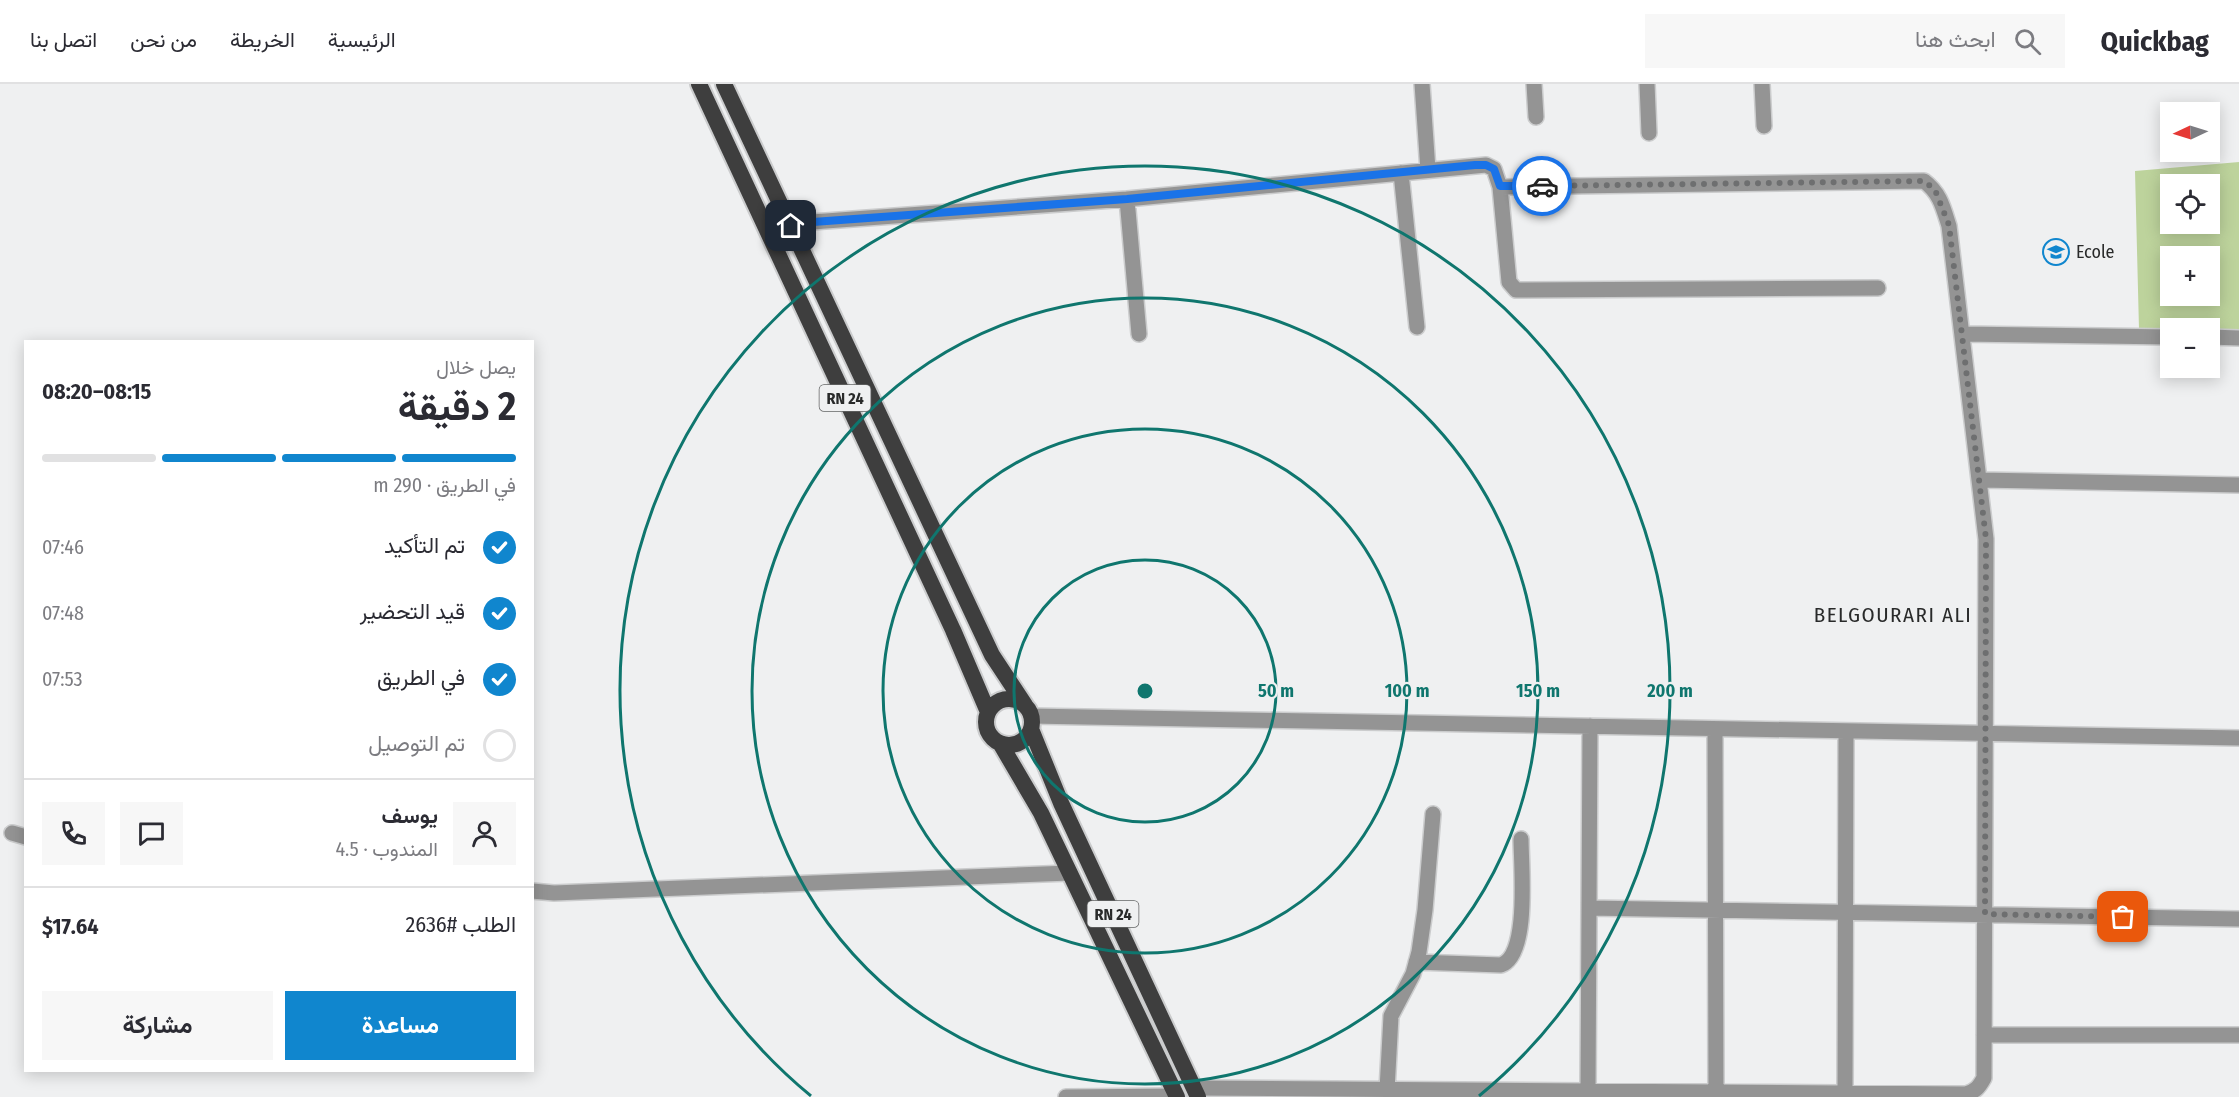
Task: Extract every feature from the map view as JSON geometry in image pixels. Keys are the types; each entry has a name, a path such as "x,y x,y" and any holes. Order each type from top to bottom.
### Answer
{"highway":[{"name":"RN 24","path":"699,84 953,630 988,712"},
{"name":"RN 24","path":"724,84 992,655 1029,717 1061,803 1196,1093"},
{"path":"1004,699 1018,701 1029,717 1022,741 1015,744 1000,743 989,734 986,719 988,712 992,706 1004,699"},
{"name":"RN 24","path":"1000,743 1031,793 1177,1096"}],"street":[{"path":"1422,84 1428,170"},
{"path":"1534,84 1536,117"},
{"path":"1647,84 1649,133"},
{"path":"1762,84 1764,126"},
{"path":"791,226 813,222 1127,199 1486,165 1494,169 1500,186 1509,282 1516,290 1878,288"},
{"path":"1401,172 1417,327"},
{"path":"1196,1093 1387,1090 1588,1091 1716,1095 1966,1094 1975,1091 1984,1078 1986,539 1949,225 1935,190 1924,181 1500,186"},
{"path":"1127,199 1139,334"},
{"path":"1962,334 2160,337"},
{"path":"2220,338 2239,338"},
{"path":"1980,480 2239,485"},
{"path":"1029,717 2239,738"},
{"path":"1588,1091 1590,726"},
{"path":"1715,729 1716,1095"},
{"path":"1845,1093 1846,731"},
{"path":"1387,1090 1391,1016 1413,974 1416,962 1425,910 1433,814"},
{"path":"1416,962 1501,965 1508,962 1515,953 1521,926 1521,839"},
{"path":"534,891 554,893 684,890 1070,873"},
{"path":"1589,908 2239,919"},
{"path":"1984,1035 2239,1035"},
{"path":"1066,1097 1177,1096"}],"green space":[{"path":"2239,162 2239,330 2220,330 2220,318 2160,318 2160,329 2139,329 2135,171"}],"way so far":[{"path":"1542,186 1924,181 1935,190 1949,225 1985,521 1985,914 2123,917"}],"place":[{"name":"Ecole","path":"2056,252"}],"district":[{"name":"BELGOURARI ALI","path":"1893,615"}],"route":[{"path":"791,226 813,222 1127,199 1475,165 1486,165 1494,169 1500,186 1542,186"}]}
